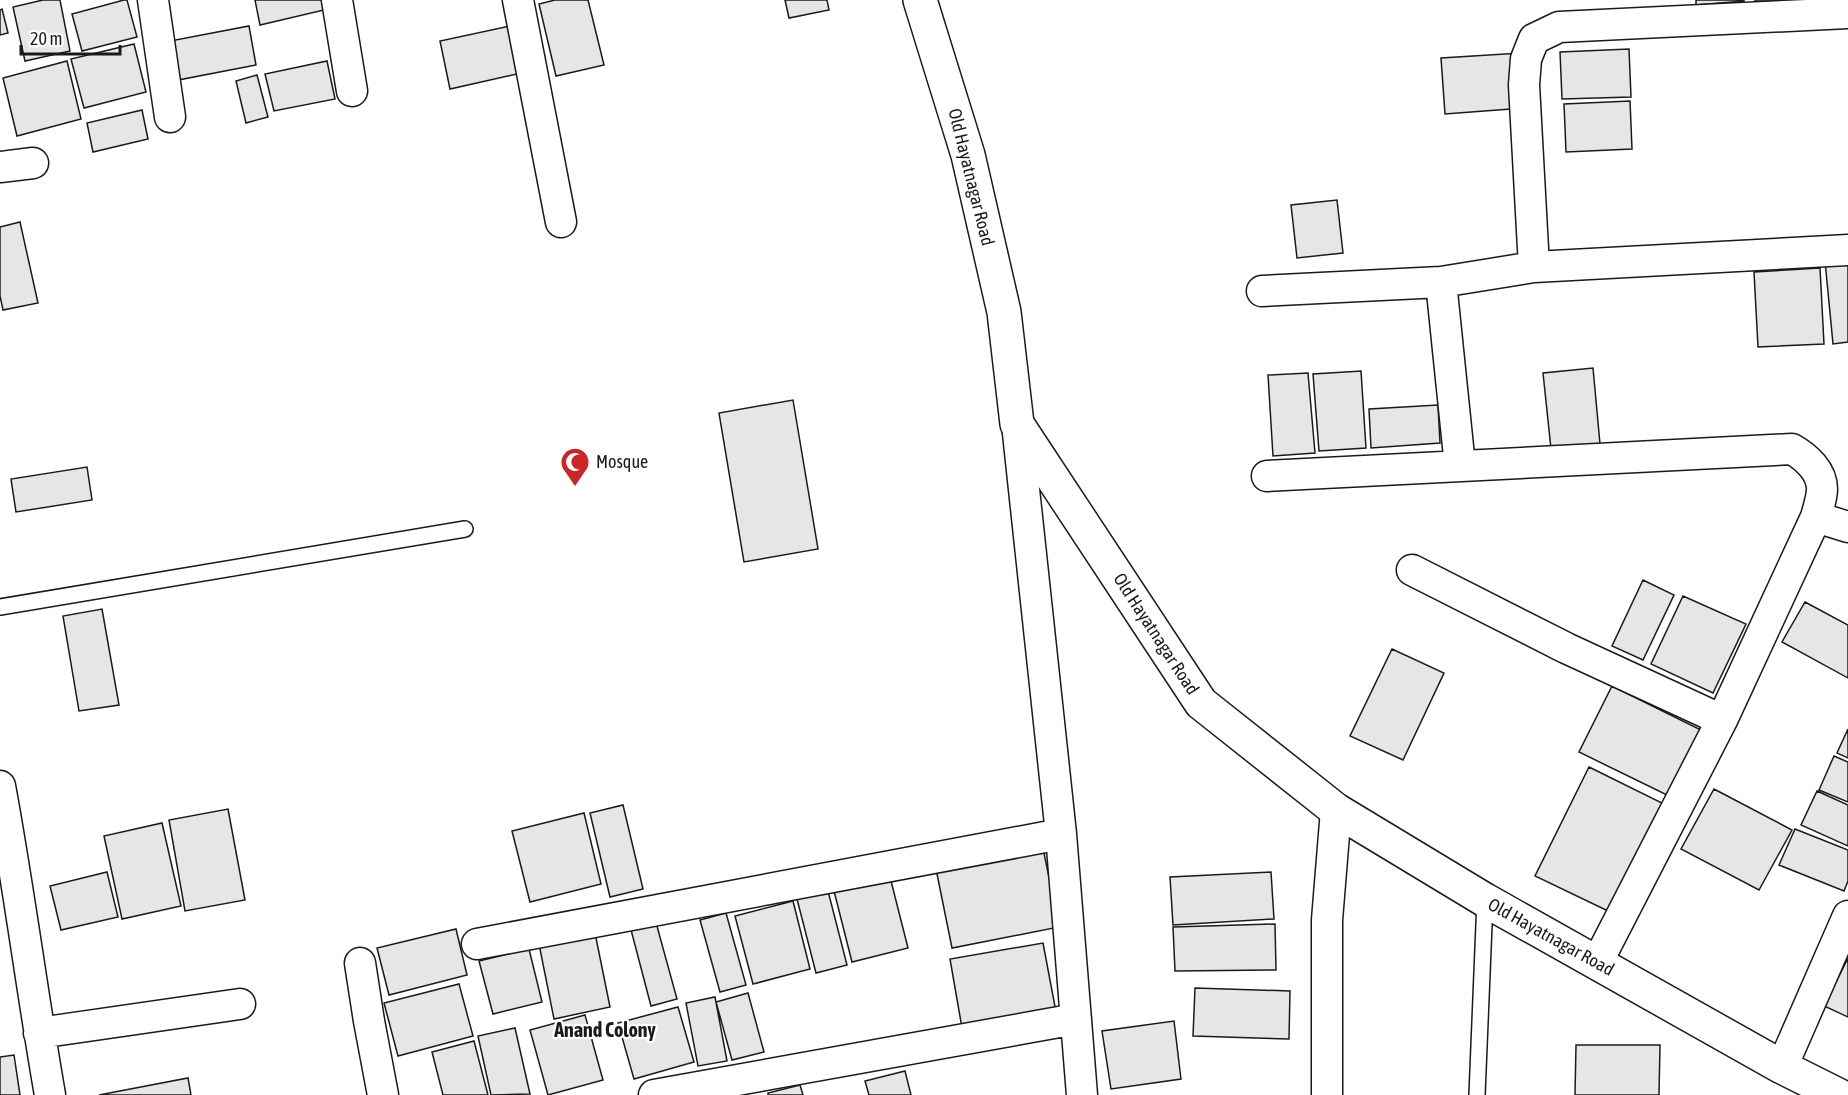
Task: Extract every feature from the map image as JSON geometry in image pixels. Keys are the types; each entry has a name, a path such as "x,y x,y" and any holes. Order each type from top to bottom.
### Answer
{"street":[{"path":"153,0 170,117"},
{"path":"337,0 352,91"},
{"path":"518,0 561,222"},
{"name":"Old Hayatnagar Road","path":"920,0 968,155 986,233 1004,312 1017,424 1201,703 1336,810 1485,900 1782,1067 1838,1095"},
{"path":"1534,267 1524,85 1526,59 1534,39 1559,27 1848,14"},
{"path":"0,167 33,163"},
{"path":"1262,291 1441,282 1534,267 1848,250"},
{"path":"1441,282 1460,466"},
{"path":"1017,424 1061,834 1082,1095"},
{"path":"1267,476 1792,449 1806,457 1818,473 1822,489 1815,518 1722,720 1597,963"},
{"path":"1815,518 1848,527"},
{"path":"1412,570 1566,648 1722,720"},
{"path":"0,786 9,891 51,1095"},
{"path":"1327,1095 1327,920 1336,810"},
{"path":"477,944 1061,834"},
{"path":"1782,1067 1848,916"},
{"path":"360,963 383,1095"},
{"path":"39,1033 240,1004"},
{"path":"654,1095 1076,1019"}],"lane":[{"path":"0,607 465,529"},
{"path":"1477,1095 1485,900"}],"building":[{"path":"43,0 60,0 70,51 25,61 13,7"},
{"path":"127,0 137,37 82,51 72,14"},
{"path":"255,0 322,0 324,10 260,25"},
{"path":"555,0 588,0 604,65 556,76 539,4"},
{"path":"785,0 827,0 829,10 789,18"},
{"path":"1696,0 1744,0 1744,1 1696,5"},
{"path":"1755,0 1798,0 1756,4"},
{"path":"2,9 8,33 0,35 0,10"},
{"path":"515,25 526,72 450,89 440,41"},
{"path":"249,26 256,65 178,80 170,41"},
{"path":"134,44 146,92 84,108 71,59"},
{"path":"1629,49 1631,97 1562,99 1560,52"},
{"path":"1521,53 1524,108 1445,114 1441,58"},
{"path":"67,61 81,119 17,136 3,78"},
{"path":"327,61 335,99 274,111 265,74"},
{"path":"257,75 268,117 246,123 236,81"},
{"path":"1630,101 1632,149 1566,152 1564,104"},
{"path":"142,110 148,139 93,152 87,123"},
{"path":"1337,200 1343,253 1297,258 1291,205"},
{"path":"20,222 38,303 3,310 0,296 0,227"},
{"path":"1848,259 1848,342 1833,344 1825,261"},
{"path":"1820,268 1824,344 1758,347 1754,272"},
{"path":"1593,368 1600,444 1551,449 1543,373"},
{"path":"1361,371 1366,448 1319,451 1313,374"},
{"path":"1308,373 1315,453 1273,456 1268,375"},
{"path":"793,400 818,549 744,562 719,413"},
{"path":"1438,405 1440,443 1371,448 1369,409"},
{"path":"87,467 92,500 16,512 11,479"},
{"path":"1643,580 1674,595 1643,660 1612,646"},
{"path":"1683,596 1746,624 1713,693 1651,664"},
{"path":"1805,602 1848,625 1848,678 1782,642"},
{"path":"102,609 119,705 79,711 63,616"},
{"path":"1392,649 1444,673 1403,760 1350,736"},
{"path":"1612,686 1701,730 1669,796 1579,752"},
{"path":"1848,729 1848,758 1837,753"},
{"path":"1834,756 1848,762 1848,802 1819,790"},
{"path":"1589,767 1662,803 1608,911 1535,876"},
{"path":"1714,789 1792,830 1759,890 1681,849"},
{"path":"1817,791 1848,805 1848,846 1801,825"},
{"path":"623,805 643,889 610,897 590,813"},
{"path":"228,809 245,900 185,911 169,820"},
{"path":"584,813 601,884 530,902 512,831"},
{"path":"162,823 181,906 122,919 104,836"},
{"path":"1795,829 1848,850 1848,881 1844,891 1779,865"},
{"path":"1043,848 1059,927 952,948 936,869"},
{"path":"107,872 118,917 61,930 50,886"},
{"path":"1271,872 1274,919 1173,925 1170,877"},
{"path":"890,877 908,948 852,962 834,891"},
{"path":"828,891 847,965 816,973 797,899"},
{"path":"793,901 810,969 753,984 735,916"},
{"path":"726,913 746,985 720,992 700,920"},
{"path":"655,919 677,999 651,1006 630,926"},
{"path":"1275,924 1276,970 1175,971 1173,927"},
{"path":"456,929 467,975 389,995 377,948"},
{"path":"595,933 610,1007 554,1019 539,944"},
{"path":"1043,943 1056,1012 962,1028 950,959"},
{"path":"529,949 542,1002 493,1014 479,961"},
{"path":"1848,958 1848,1017 1824,1006"},
{"path":"459,984 473,1036 398,1056 384,1003"},
{"path":"1195,988 1290,991 1289,1039 1193,1036"},
{"path":"748,993 764,1052 732,1060 716,1002"},
{"path":"715,997 727,1061 698,1066 686,1003"},
{"path":"678,1007 694,1062 634,1079 618,1023"},
{"path":"585,1015 603,1080 548,1095 530,1030"},
{"path":"1174,1021 1181,1079 1111,1089 1102,1031"},
{"path":"515,1028 530,1094 491,1095 478,1036"},
{"path":"474,1041 488,1095 443,1095 432,1052"},
{"path":"1576,1045 1660,1045 1659,1095 1575,1095"},
{"path":"14,1055 20,1095 0,1095 0,1057"},
{"path":"905,1071 911,1095 869,1095 865,1081"},
{"path":"188,1078 191,1095 99,1095"},
{"path":"800,1085 803,1095 768,1095 768,1093"}],"place":[{"name":"Mosque","path":"575,488"}],"district":[{"name":"Anand Colony","path":"605,1030"}]}
